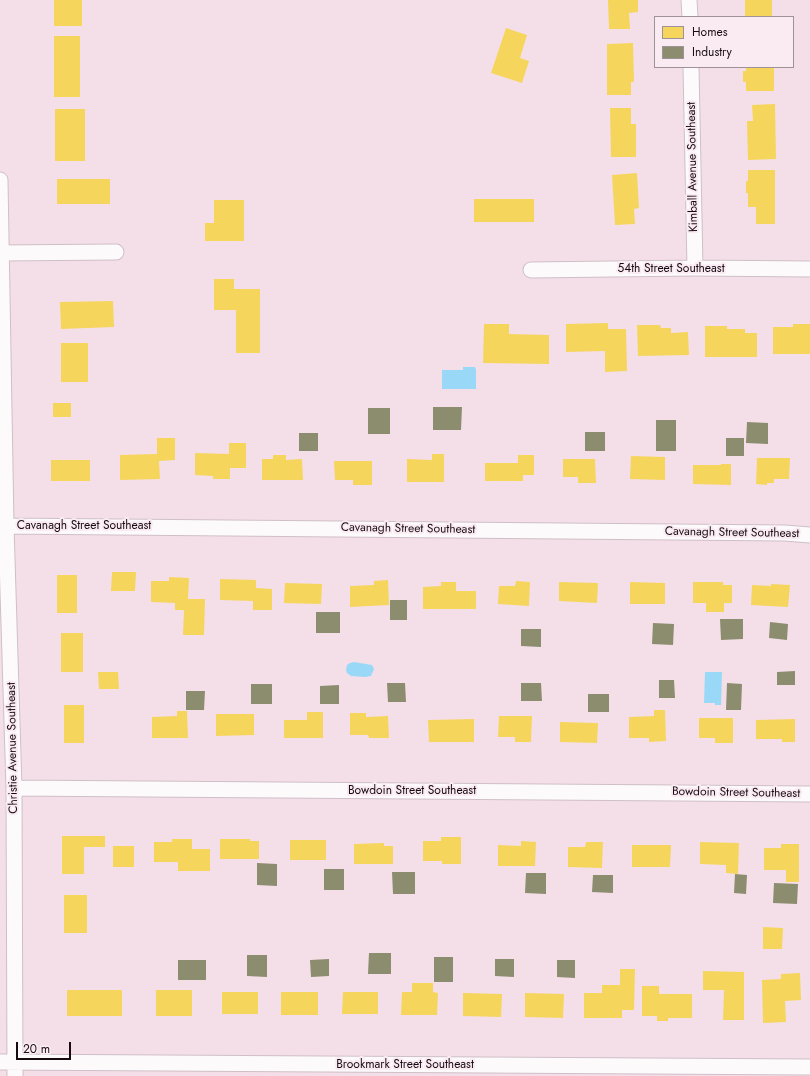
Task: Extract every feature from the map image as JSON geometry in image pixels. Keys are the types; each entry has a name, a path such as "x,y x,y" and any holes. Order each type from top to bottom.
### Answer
{"street":[{"path":"689,0 690,16"},
{"name":"Kimball Avenue Southeast","path":"691,68 695,268"},
{"name":"Christie Avenue Southeast","path":"0,180 6,526 14,788 15,1069"},
{"path":"1,253 116,252"},
{"name":"54th Street Southeast","path":"531,270 695,268 810,269"},
{"name":"Cavanagh Street Southeast","path":"6,526 785,533 810,535"},
{"name":"Bowdoin Street Southeast","path":"14,788 810,794"},
{"name":"Brookmark Street Southeast","path":"0,1062 15,1069 810,1067"}],"water":[{"path":"463,367 475,367 476,389 442,389 442,370 463,370"},
{"path":"354,662 372,665 374,669 371,676 351,676 347,673 347,665"},
{"path":"705,672 722,672 721,705 715,705 715,703 704,703"}],"building: Homes":[{"path":"54,0 82,0 82,26 54,26"},
{"path":"608,0 638,0 638,12 629,13 630,29 609,29"},
{"path":"745,0 772,0 772,16 745,16"},
{"path":"506,28 527,35 520,58 529,61 522,83 491,73"},
{"path":"54,36 80,36 80,97 54,97"},
{"path":"633,43 634,82 631,82 631,95 607,95 607,44"},
{"path":"746,68 774,68 774,91 746,91 746,82 743,82 743,71 746,71"},
{"path":"775,104 776,159 748,160 747,121 753,121 752,105"},
{"path":"610,108 631,108 631,124 636,124 636,157 611,157"},
{"path":"55,109 85,109 85,161 55,161"},
{"path":"748,170 775,170 775,224 756,224 756,207 748,207 746,181 748,181"},
{"path":"637,173 639,208 634,209 635,224 615,225 612,175"},
{"path":"57,179 110,179 110,204 57,204"},
{"path":"474,199 534,199 534,222 474,222"},
{"path":"214,200 244,200 244,241 205,241 205,223 214,223"},
{"path":"214,279 234,279 234,289 260,289 260,353 236,353 236,310 214,310"},
{"path":"113,301 114,327 61,329 60,302"},
{"path":"608,323 608,329 626,329 627,371 605,372 605,351 566,352 566,324"},
{"path":"484,324 509,324 509,334 549,335 549,364 483,363"},
{"path":"793,324 810,324 810,354 773,354 773,327 793,327"},
{"path":"637,325 660,325 661,328 671,328 671,333 688,332 689,355 638,356"},
{"path":"705,326 727,326 727,329 745,329 745,333 757,333 757,357 705,357"},
{"path":"61,343 88,343 88,382 61,382"},
{"path":"53,403 71,403 71,417 53,417"},
{"path":"157,438 175,438 175,460 159,461 160,479 120,480 120,455 157,454"},
{"path":"229,443 246,443 246,468 230,468 230,479 213,479 213,476 195,475 195,453 229,454"},
{"path":"432,454 444,454 444,482 407,482 407,459 432,460"},
{"path":"273,455 286,455 286,460 302,459 303,480 262,480 262,459 273,459"},
{"path":"518,455 534,455 534,475 523,475 523,481 485,481 485,463 518,463"},
{"path":"631,456 665,457 665,480 630,479"},
{"path":"757,458 790,458 789,479 774,479 774,483 767,483 767,485 756,484"},
{"path":"563,459 595,459 596,483 578,483 578,477 563,477"},
{"path":"51,460 90,460 90,481 51,481"},
{"path":"334,461 372,461 372,485 353,485 353,480 335,480"},
{"path":"731,464 731,485 693,484 693,465"},
{"path":"112,572 136,572 135,591 111,591"},
{"path":"57,575 77,575 77,613 57,613"},
{"path":"169,577 189,578 188,599 205,599 204,635 183,635 184,610 175,610 175,603 151,602 151,581 169,581"},
{"path":"220,579 256,580 256,588 272,589 272,610 253,610 253,601 220,600"},
{"path":"388,580 389,605 350,607 350,586 374,585 374,581"},
{"path":"516,581 530,582 529,606 498,604 499,586 515,586"},
{"path":"441,582 456,582 456,591 476,591 476,609 423,609 423,587 441,586"},
{"path":"559,582 598,583 597,603 559,601"},
{"path":"630,582 665,583 665,604 630,604"},
{"path":"693,582 723,582 723,585 732,585 732,603 724,603 724,612 706,612 706,603 693,603"},
{"path":"285,583 322,584 321,604 284,603"},
{"path":"771,584 790,585 788,607 751,605 752,585 771,586"},
{"path":"61,633 83,633 83,672 61,672"},
{"path":"98,672 118,672 119,689 99,689"},
{"path":"64,705 84,705 84,743 64,743"},
{"path":"654,710 665,710 666,741 649,742 649,738 629,738 629,717 654,716"},
{"path":"177,711 187,711 188,738 152,738 152,717 177,716"},
{"path":"307,712 323,712 323,738 284,738 284,720 307,720"},
{"path":"350,713 366,713 366,717 388,716 389,738 369,738 368,735 350,735"},
{"path":"216,714 254,714 254,735 216,736"},
{"path":"499,716 532,716 531,742 515,742 515,737 498,737"},
{"path":"699,718 733,718 733,743 715,743 715,738 699,738"},
{"path":"474,719 474,742 429,742 428,720"},
{"path":"795,719 795,742 782,742 782,739 756,739 756,720"},
{"path":"560,722 598,723 597,743 560,742"},
{"path":"62,836 105,836 105,847 84,847 84,874 62,874"},
{"path":"441,837 461,837 461,864 442,864 442,861 423,861 423,841 441,841"},
{"path":"172,839 192,839 192,849 210,849 210,871 178,871 178,862 154,862 154,842 172,842"},
{"path":"220,839 250,839 250,841 259,841 259,859 220,859"},
{"path":"290,840 326,840 326,860 290,860"},
{"path":"521,841 536,842 535,866 498,866 498,845 521,846"},
{"path":"586,842 603,842 602,868 568,867 568,847 585,847"},
{"path":"700,842 739,843 738,874 726,873 726,865 700,864"},
{"path":"384,843 384,846 393,846 393,864 354,864 354,844"},
{"path":"781,844 799,844 799,882 786,882 786,870 764,870 764,848 781,848"},
{"path":"632,845 671,845 670,867 632,867"},
{"path":"113,846 134,846 134,867 113,867"},
{"path":"64,895 87,895 87,933 64,933"},
{"path":"763,927 783,928 782,949 763,949"},
{"path":"620,969 635,969 634,1010 622,1010 622,1018 584,1018 584,993 602,993 602,985 620,985"},
{"path":"703,971 744,972 744,1020 723,1020 724,990 703,990"},
{"path":"800,973 801,1000 785,1001 786,1022 763,1023 762,980 781,979 781,974"},
{"path":"412,983 433,983 433,992 438,993 437,1015 401,1015 402,992 412,992"},
{"path":"642,986 659,986 659,994 692,994 692,1018 668,1018 668,1021 657,1021 657,1016 642,1016"},
{"path":"67,990 122,990 122,1016 67,1016"},
{"path":"156,990 192,990 192,1016 156,1016"},
{"path":"222,992 258,992 258,1014 222,1014"},
{"path":"281,992 318,992 318,1015 281,1015"},
{"path":"343,992 378,992 378,1014 342,1014"},
{"path":"463,993 502,994 501,1017 463,1016"},
{"path":"525,993 564,994 563,1018 525,1017"}],"building: Industry":[{"path":"433,407 462,407 461,430 433,430"},
{"path":"368,408 390,408 390,434 368,434"},
{"path":"656,420 676,420 676,451 656,451"},
{"path":"747,422 768,423 768,444 746,443"},
{"path":"585,432 605,432 605,451 585,451"},
{"path":"299,433 318,433 318,451 299,451"},
{"path":"726,438 744,438 744,456 726,456"},
{"path":"390,600 407,600 407,620 390,620"},
{"path":"316,612 340,612 340,633 316,633"},
{"path":"720,619 743,619 743,639 721,640"},
{"path":"770,622 788,624 787,640 769,638"},
{"path":"653,623 674,624 673,645 652,644"},
{"path":"521,629 541,629 541,647 521,646"},
{"path":"795,671 795,685 777,685 777,672"},
{"path":"659,680 674,680 675,698 659,698"},
{"path":"387,683 405,683 406,702 388,702"},
{"path":"521,683 541,683 542,701 521,701"},
{"path":"727,683 742,684 741,710 726,710"},
{"path":"251,684 272,684 272,704 251,704"},
{"path":"339,685 339,704 320,704 320,686"},
{"path":"186,691 205,691 204,710 186,710"},
{"path":"588,694 609,694 609,712 588,712"},
{"path":"257,863 277,864 277,886 257,885"},
{"path":"324,869 344,869 344,890 324,890"},
{"path":"392,872 415,872 415,894 393,894"},
{"path":"526,873 546,873 546,894 525,893"},
{"path":"735,874 747,875 746,894 734,893"},
{"path":"593,875 613,875 613,893 592,892"},
{"path":"774,883 798,884 797,904 773,903"},
{"path":"369,953 391,953 391,974 368,974"},
{"path":"247,955 267,955 267,977 247,976"},
{"path":"434,957 453,957 453,982 434,982"},
{"path":"329,959 329,976 311,977 310,960"},
{"path":"495,959 514,959 514,977 495,976"},
{"path":"178,960 206,960 206,980 178,980"},
{"path":"557,960 575,960 575,978 557,977"}]}
